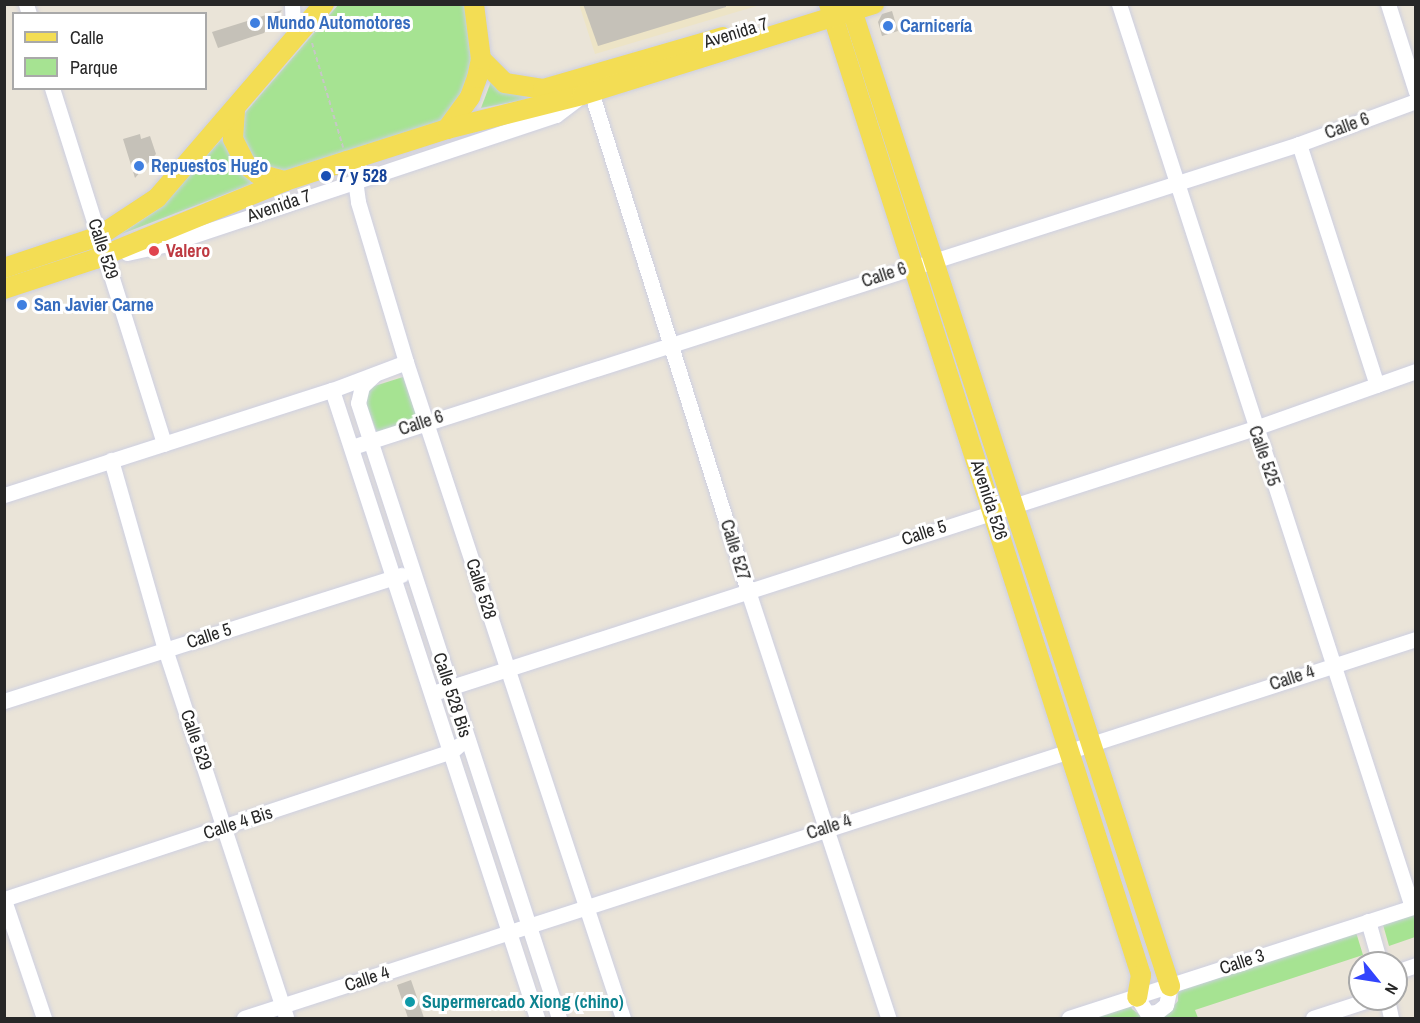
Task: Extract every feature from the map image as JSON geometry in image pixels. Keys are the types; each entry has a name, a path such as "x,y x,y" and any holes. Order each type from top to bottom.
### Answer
{"main road":[{"path":"447,129 470,97 481,59 474,4"},
{"name":"Avenida 7","path":"4,289 103,246 285,181 447,129 587,89 829,9 874,4"},
{"name":"Avenida 7","path":"4,268 103,246 157,198 324,5"},
{"name":"Avenida 526","path":"851,8 1015,502 1090,743 1170,986"},
{"name":"Avenida 526","path":"829,9 915,266 1141,975 1143,1010"},
{"name":"Avenida 7","path":"481,59 496,77 516,88 587,89"},
{"path":"235,110 233,139 242,159 258,174 285,181"}],"street":[{"path":"292,4 300,32"},
{"path":"303,4 324,5"},
{"name":"Calle 525","path":"1119,4 1255,428 1414,906"},
{"path":"1388,4 1416,92"},
{"name":"Avenida 7","path":"103,246 168,244 354,180 556,115 587,89"},
{"name":"Calle 527","path":"587,89 888,1018"},
{"name":"Calle 529","path":"53,90 164,444"},
{"name":"Calle 6","path":"352,447 426,421 1299,144 1416,101"},
{"path":"1299,144 1377,385"},
{"path":"354,159 354,180"},
{"name":"Calle 528","path":"354,180 406,362 623,1018"},
{"path":"4,495 332,390 406,362"},
{"name":"Calle 5","path":"432,693 1015,502 1255,428 1416,371"},
{"name":"Calle 528 Bis","path":"374,375 362,386 358,404 559,1018"},
{"name":"Calle 528 Bis","path":"332,390 452,751 537,1018"},
{"name":"Calle 529","path":"111,460 165,649 284,1012"},
{"name":"Calle 5","path":"4,701 394,576 414,572"},
{"name":"Calle 4","path":"244,1018 284,1012 528,927 584,905 1416,639"},
{"name":"Calle 4 Bis","path":"4,899 225,828 452,751 466,738"},
{"path":"4,899 44,1018"},
{"name":"Calle 3","path":"1069,1018 1143,1010 1170,986 1414,906"},
{"path":"1368,921 1377,951"},
{"path":"1313,1018 1348,1007"}],"path":[{"path":"300,32 354,159"}],"shaded area":[{"path":"579,4 760,5 595,54"}],"green space":[{"path":"338,5 466,5 473,65 466,94 447,120 282,174 254,163 239,141 239,120"},
{"path":"492,79 569,91 481,108"},
{"path":"227,133 262,180 119,235 160,208"},
{"path":"403,377 418,420 378,435 364,399 368,388"},
{"path":"1415,909 1415,937 1389,946 1382,921"},
{"path":"1355,929 1362,951 1348,951 1348,960 1195,1010 1198,1018 1151,1018 1166,1014 1178,1001 1178,983"},
{"path":"1129,1000 1132,1009 1144,1018 1070,1018"}],"building":[{"path":"583,4 726,4 726,7 598,46"},
{"name":"Mundo Automotores","path":"282,10 264,33 218,48 212,32"},
{"name":"Carnicería","path":"892,11 898,31 882,36 878,22 882,14"},
{"name":"Repuestos Hugo","path":"140,134 141,139 150,136 156,154 135,178 123,139"},
{"name":"Supermercado Xiong (chino)","path":"411,980 424,1018 408,1018 397,985"}],"place":[{"name":"Mundo Automotores","path":"255,23"},
{"name":"Carnicería","path":"888,26"},
{"name":"Repuestos Hugo","path":"139,166"},
{"name":"7 y 528","path":"326,176"},
{"name":"Valero","path":"154,251"},
{"name":"San Javier Carne","path":"22,305"},
{"name":"Supermercado Xiong (chino)","path":"410,1002"}]}
